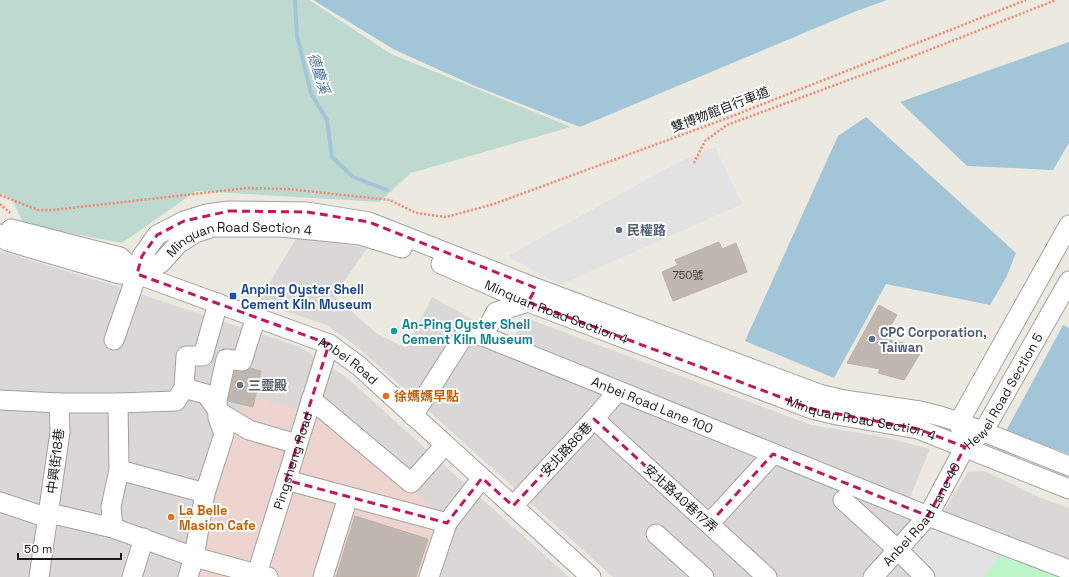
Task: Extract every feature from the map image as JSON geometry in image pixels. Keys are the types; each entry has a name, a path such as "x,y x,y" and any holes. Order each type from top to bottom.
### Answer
{"street":[{"name":"Minquan Road Section 4","path":"114,340 142,256 157,235 184,221 206,214 229,211 306,212 369,222 532,295 812,409 837,415 918,429 1069,489"},
{"name":"Hewei Road Section 5","path":"1069,225 959,422 965,447 983,432 1069,281"},
{"name":"Anbei Road","path":"1,234 8,229 120,258 137,274 330,344 359,366 591,577"},
{"name":"Minquan Road Section 4","path":"532,295 819,394 844,400 920,411 959,422 1069,466"},
{"path":"483,336 496,312 532,295"},
{"path":"0,400 59,403 176,401 184,388 186,356 203,356 218,303"},
{"path":"188,577 194,557 205,493 224,434 218,418 219,412 217,400 226,358 242,361 256,317"},
{"name":"Anbei Road Lane 100","path":"413,416 465,334 483,336 928,516 1069,570"},
{"name":"Pingsheng Road","path":"261,576 286,480 330,344"},
{"path":"184,388 206,394 219,412 249,430 297,444"},
{"name":"安北路86巷","path":"513,506 618,391"},
{"path":"311,399 411,483 445,444"},
{"name":"中興街18巷","path":"39,577 60,432 59,403"},
{"path":"113,528 111,507 119,470 118,403"},
{"name":"安北路40巷17弄","path":"594,419 767,577"},
{"name":"Anbei Road Lane 40","path":"873,577 928,516 965,447"},
{"path":"709,524 773,454"},
{"path":"119,470 205,493"},
{"path":"429,577 448,523 482,478"},
{"path":"286,480 448,523"},
{"path":"323,577 348,497"},
{"path":"843,500 898,550 924,577"},
{"path":"0,502 48,518 58,515 113,528 194,557 261,576"},
{"path":"656,534 704,577"},
{"path":"132,577 144,538"}],"path":[{"name":"雙博物館自行車道","path":"416,213 446,216 494,204 725,119 1026,0"},
{"path":"694,163 705,141 727,125 911,57 1056,0"}],"highlighted area":[{"path":"229,211 307,212 369,222 536,288 528,302 812,409 918,429 965,447 928,516 773,454 709,524 594,419 513,506 482,478 447,523 286,480 329,344 137,274 142,256 157,235 184,221"}],"shaded area":[{"path":"0,0 309,0 391,54 571,127 411,173 379,202 196,191 122,243 24,224 11,198 0,193"},
{"path":"313,0 887,0 854,12 580,127 475,86 395,50"},
{"path":"1069,42 1069,143 1053,170 967,166 900,102"},
{"path":"866,117 1016,253 1006,278 990,305 886,284 834,378 745,341 838,136"},
{"name":"民權路","path":"715,147 742,204 560,285 508,256 677,163"},
{"path":"297,237 367,248 334,296 376,333 406,348 432,297 511,341 526,318 811,425 884,437 930,449 908,502 940,517 968,472 984,471 1041,498 1069,508 1069,577 613,577 360,349 327,325 258,302"},
{"path":"0,251 119,287 300,347 346,377 569,577 0,577"},
{"path":"1063,325 1069,328 1069,454 1006,431"},
{"path":"245,400 265,400 319,415 439,511 423,577 192,577"},
{"path":"931,524 1003,552 984,577 934,577 912,556 910,548"}],"green space":[{"path":"1003,552 1063,577 984,577"}],"building":[{"path":"719,242 722,249 736,243 747,272 673,301 662,272 678,265 675,260"},
{"path":"879,305 897,315 883,339 924,347 904,380 878,373 880,369 847,363"},
{"name":"三靈殿","path":"250,368 261,371 253,407 228,401 235,371 245,371"},
{"path":"355,516 428,539 416,577 336,577"}],"waterway":[{"name":"德慶溪","path":"295,0 297,36 311,93 327,120 332,157 353,177 387,190"}],"place":[{"name":"民權路","path":"619,230"},
{"name":"Anping Oyster Shell Cement Kiln Museum","path":"233,296"},
{"name":"An-Ping Oyster Shell Cement Kiln Museum","path":"394,331"},
{"name":"CPC Corporation, Taiwan","path":"872,339"},
{"name":"三靈殿","path":"240,385"},
{"name":"徐媽媽早點","path":"386,396"},
{"name":"La Belle Masion Cafe","path":"171,517"}]}
